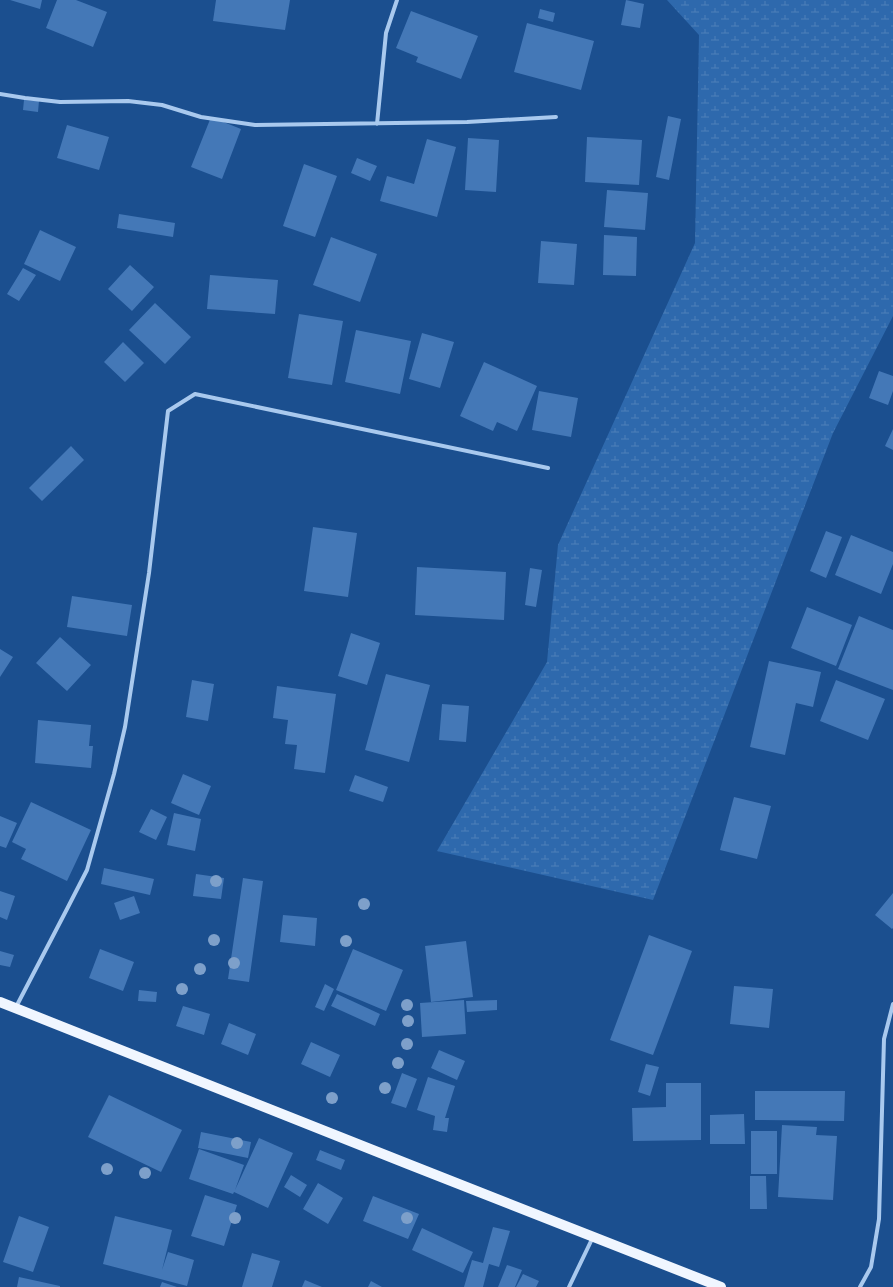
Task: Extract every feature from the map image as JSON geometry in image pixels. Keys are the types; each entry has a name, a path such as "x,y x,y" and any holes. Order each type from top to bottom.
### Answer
{"main road":[{"path":"0,1002 721,1287"}],"street":[{"path":"377,124 386,33 397,0"},
{"path":"0,94 60,102 128,101 162,105 201,117 256,125 467,122 556,117"},
{"path":"15,1008 87,870 114,774 125,727 149,573 168,411 195,394 548,468"},
{"path":"860,1287 871,1267 879,1219 884,1039 893,1004"},
{"path":"569,1287 593,1237"}],"green space":[{"path":"667,0 893,0 893,316 833,433 653,900 437,851 547,662 558,545 695,243 699,35"}],"building":[{"path":"10,0 42,0 40,9"},
{"path":"57,0 76,0 107,12 93,47 46,28"},
{"path":"216,0 290,0 285,30 213,21"},
{"path":"626,0 644,4 640,28 621,25"},
{"path":"540,9 555,13 553,22 538,18"},
{"path":"411,11 478,36 461,79 416,62 418,57 396,48"},
{"path":"527,23 594,41 581,90 514,72"},
{"path":"24,100 39,101 38,112 23,110"},
{"path":"668,116 681,119 669,180 656,177"},
{"path":"211,117 241,129 222,179 191,167"},
{"path":"67,125 109,137 99,170 57,158"},
{"path":"587,137 642,140 639,185 585,182"},
{"path":"468,138 499,140 496,192 465,190"},
{"path":"427,139 456,147 437,217 380,201 387,176 414,184"},
{"path":"357,158 377,166 370,181 351,173"},
{"path":"304,164 337,176 315,237 283,226"},
{"path":"607,190 648,193 645,230 604,227"},
{"path":"119,214 175,223 173,237 117,228"},
{"path":"40,230 76,247 60,281 24,264"},
{"path":"604,235 637,237 636,276 603,275"},
{"path":"331,237 377,254 360,302 313,285"},
{"path":"541,241 577,244 574,285 538,283"},
{"path":"130,265 154,287 132,311 108,289"},
{"path":"23,268 36,275 19,301 7,294"},
{"path":"210,275 278,280 275,314 207,309"},
{"path":"155,303 191,337 165,364 129,330"},
{"path":"299,314 343,321 332,385 288,378"},
{"path":"356,330 411,341 400,394 345,382"},
{"path":"422,333 454,342 440,388 409,379"},
{"path":"123,342 144,363 125,382 104,362"},
{"path":"484,362 537,386 517,431 497,422 493,431 460,416"},
{"path":"879,371 893,376 893,391 888,405 869,398"},
{"path":"539,391 578,398 571,437 532,430"},
{"path":"893,429 893,450 885,446"},
{"path":"71,446 84,460 42,501 29,488"},
{"path":"313,527 357,533 348,597 304,591"},
{"path":"826,531 842,537 826,578 810,571"},
{"path":"851,535 893,552 893,564 881,594 835,575"},
{"path":"417,567 506,572 504,620 415,615"},
{"path":"530,568 542,570 536,607 525,605"},
{"path":"72,596 132,605 127,636 67,627"},
{"path":"807,607 852,625 836,666 791,648"},
{"path":"859,616 893,630 893,690 838,669"},
{"path":"351,633 380,643 367,685 338,676"},
{"path":"60,637 91,665 67,691 36,663"},
{"path":"0,649 13,657 0,677"},
{"path":"769,661 821,672 813,707 796,703 785,755 750,747"},
{"path":"386,674 430,685 409,762 365,750"},
{"path":"192,680 214,684 208,721 186,717"},
{"path":"836,680 885,699 868,740 820,721"},
{"path":"277,686 336,694 325,773 294,769 297,745 285,744 288,720 273,718"},
{"path":"442,704 469,706 466,742 439,740"},
{"path":"38,720 91,725 89,746 93,746 91,768 35,763"},
{"path":"183,774 211,786 199,815 171,803"},
{"path":"355,775 388,787 383,802 349,791"},
{"path":"734,797 771,806 757,859 720,850"},
{"path":"31,802 91,830 67,881 21,859 26,849 12,842"},
{"path":"151,809 167,817 156,840 139,832"},
{"path":"174,813 201,819 195,851 167,845"},
{"path":"0,816 17,823 6,848 0,846"},
{"path":"104,868 154,879 150,895 101,884"},
{"path":"196,874 224,878 221,899 193,896"},
{"path":"243,878 263,881 249,982 228,979"},
{"path":"0,891 15,896 7,920 0,917"},
{"path":"893,893 893,928 892,929 875,915"},
{"path":"134,896 140,913 120,920 114,903"},
{"path":"283,915 317,918 315,946 280,942"},
{"path":"649,935 692,951 653,1055 610,1040"},
{"path":"466,941 473,997 431,1002 425,946"},
{"path":"100,949 134,962 123,991 89,978"},
{"path":"353,949 403,970 386,1011 336,990"},
{"path":"0,951 14,955 10,967 0,965"},
{"path":"325,984 334,989 324,1011 315,1007"},
{"path":"734,986 773,989 769,1028 730,1024"},
{"path":"139,990 157,992 156,1002 138,1001"},
{"path":"337,994 380,1014 375,1026 331,1006"},
{"path":"464,1000 466,1034 422,1037 420,1003"},
{"path":"497,1000 497,1010 467,1012 466,1001"},
{"path":"183,1006 210,1014 204,1035 176,1026"},
{"path":"229,1023 256,1034 248,1055 221,1044"},
{"path":"311,1042 340,1055 330,1077 301,1064"},
{"path":"439,1050 465,1061 457,1080 431,1068"},
{"path":"646,1064 659,1067 650,1096 638,1092"},
{"path":"402,1073 417,1079 406,1108 391,1103"},
{"path":"428,1077 455,1086 445,1118 449,1118 447,1132 433,1130 435,1116 417,1110"},
{"path":"666,1083 701,1083 701,1140 633,1141 632,1108 666,1107"},
{"path":"755,1091 845,1091 844,1121 755,1120"},
{"path":"109,1095 182,1130 161,1172 88,1137"},
{"path":"744,1114 745,1144 710,1144 710,1115"},
{"path":"782,1125 817,1127 816,1135 837,1136 833,1200 778,1197"},
{"path":"751,1131 777,1131 777,1174 751,1174"},
{"path":"201,1132 251,1142 248,1158 198,1148"},
{"path":"259,1138 293,1153 268,1208 234,1192 233,1194 189,1179 199,1149 244,1165 235,1190"},
{"path":"320,1150 345,1160 341,1170 316,1160"},
{"path":"291,1175 307,1185 300,1197 284,1187"},
{"path":"750,1176 766,1176 767,1209 750,1209"},
{"path":"318,1183 343,1198 328,1224 303,1209"},
{"path":"205,1195 237,1205 224,1246 191,1236"},
{"path":"373,1196 419,1214 408,1239 363,1221"},
{"path":"19,1216 49,1227 33,1272 3,1262"},
{"path":"115,1216 172,1230 162,1270 168,1252 194,1260 187,1286 103,1264"},
{"path":"493,1227 510,1231 499,1267 489,1264 483,1287 464,1287 472,1260 483,1263"},
{"path":"422,1228 473,1252 463,1273 412,1250"},
{"path":"252,1253 280,1261 272,1287 242,1287"},
{"path":"507,1265 522,1270 515,1287 498,1287"},
{"path":"523,1274 539,1281 536,1287 516,1287"},
{"path":"19,1277 60,1286 60,1287 17,1287"},
{"path":"305,1280 322,1287 302,1287"},
{"path":"371,1281 382,1287 368,1287"},
{"path":"162,1282 177,1287 160,1287"}]}
